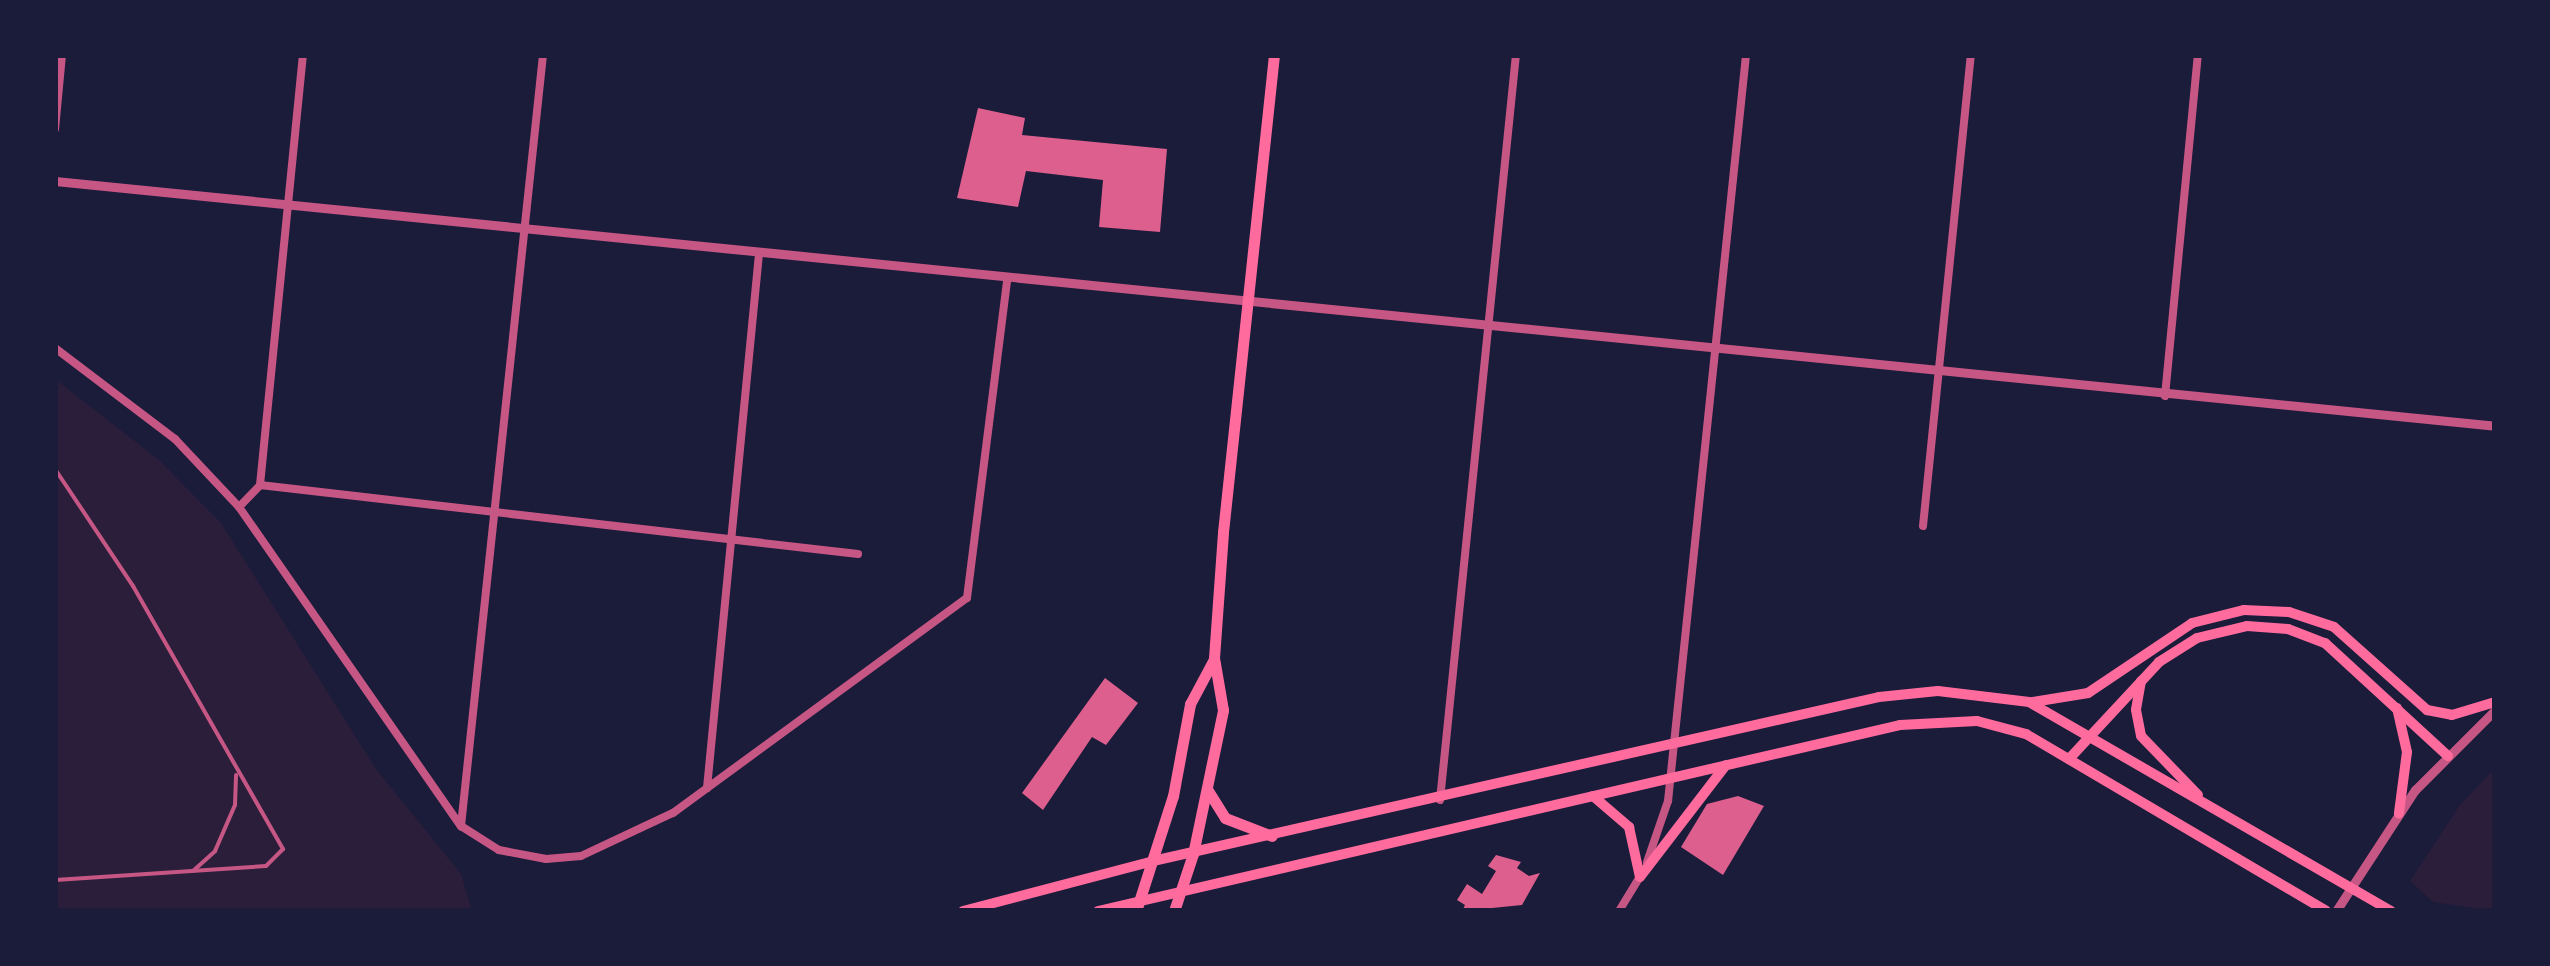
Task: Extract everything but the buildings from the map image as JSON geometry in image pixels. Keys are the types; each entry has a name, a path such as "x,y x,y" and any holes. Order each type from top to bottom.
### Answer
{"highway":[{"path":"1174,911 1193,854 1223,710 1214,658 1274,55"},
{"path":"1139,906 1190,704 1214,658"},
{"path":"1207,788 1212,806 1226,818 1272,836"}],"main road":[{"path":"963,911 1153,861 1440,800 1899,694 1972,692 2029,702 2088,694 2192,623 2244,610 2289,612 2334,627 2427,710 2452,715 2495,702"},
{"path":"2069,760 2142,677 2197,638 2247,626 2288,629 2350,660 2448,756"},
{"path":"2142,677 2136,710 2141,736 2213,809"},
{"path":"2029,702 2315,871 2391,911"},
{"path":"2397,707 2407,752 2399,813"},
{"path":"1098,911 1139,906 1900,725 1977,721 2026,734 2326,911"},
{"path":"1640,876 1727,764"},
{"path":"1593,796 1629,827 1640,876"}],"street":[{"path":"55,130 62,55"},
{"path":"239,507 260,486 303,55"},
{"path":"460,826 543,55"},
{"path":"1440,800 1516,55"},
{"path":"1619,911 1662,829 1670,777 1746,55"},
{"path":"1923,526 1971,55"},
{"path":"2165,396 2198,55"},
{"path":"55,180 1007,280 2492,428"},
{"path":"707,788 760,254"},
{"path":"55,348 175,439 239,507 460,826 500,850 546,859 584,856 673,813 967,598 1007,280"},
{"path":"260,486 858,554"},
{"path":"2336,911 2399,813 2448,756 2495,710"}],"lane":[{"path":"55,469 134,586 283,849 266,866 55,880"},
{"path":"55,747 55,795"},
{"path":"192,872 215,851 235,805 236,771"}],"shaded area":[{"path":"55,379 159,460 221,523 376,769 461,874 472,911 55,911"},
{"path":"2495,768 2495,911 2433,902 2410,881 2460,805"}]}
